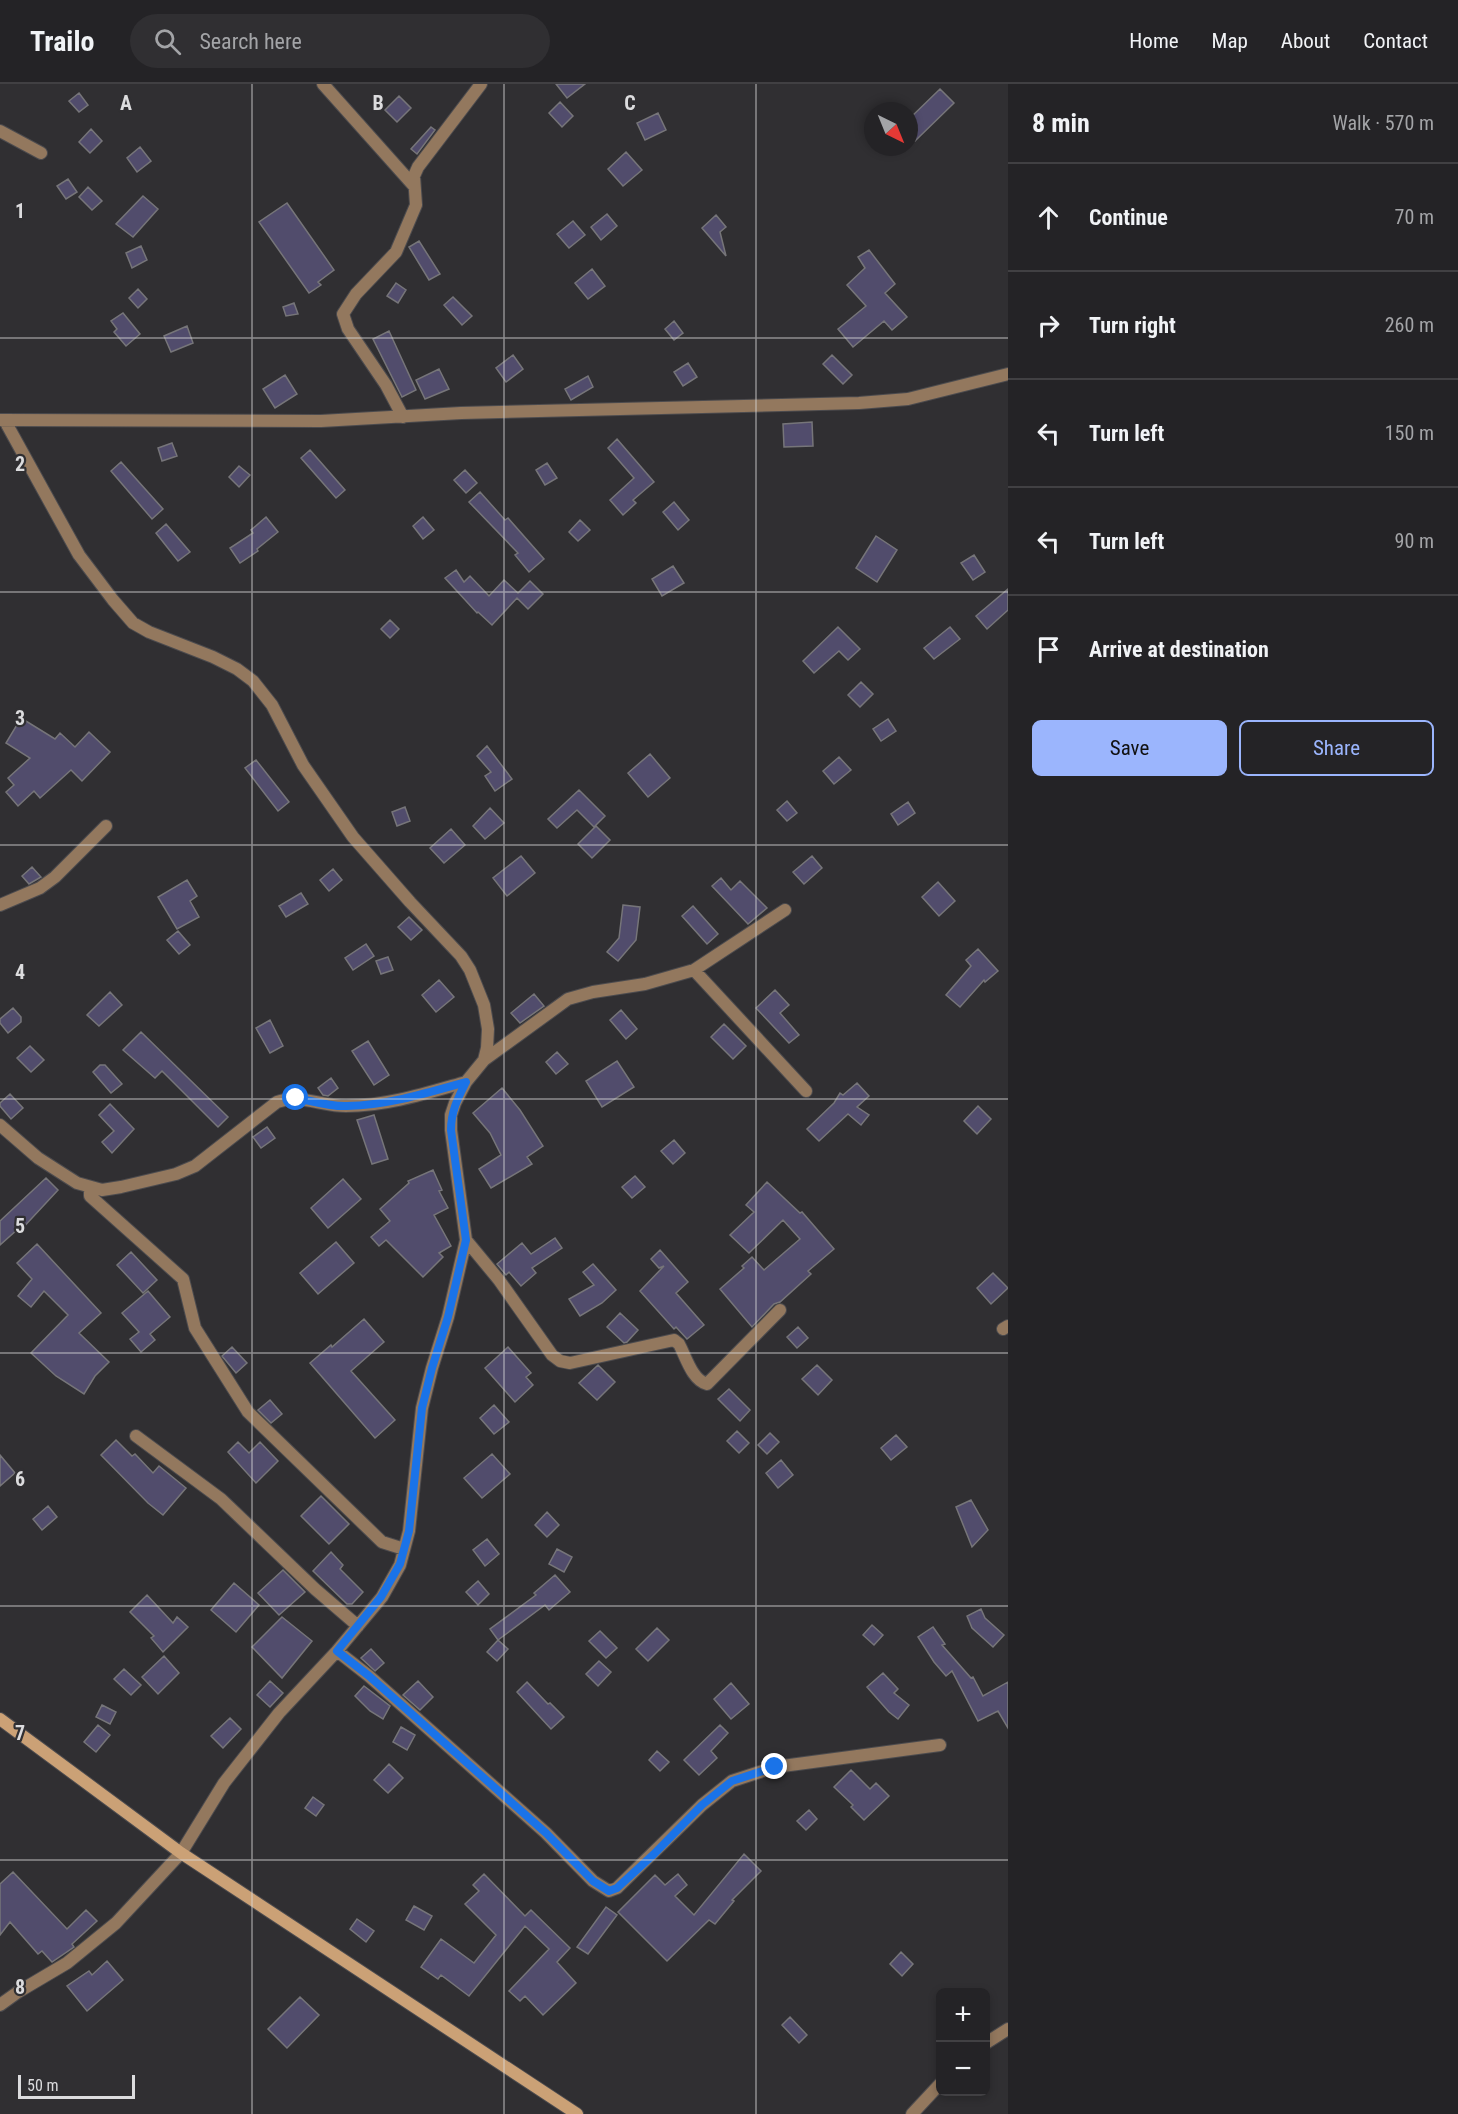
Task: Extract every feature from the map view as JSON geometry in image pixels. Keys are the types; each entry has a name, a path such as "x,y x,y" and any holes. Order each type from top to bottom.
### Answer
{"main road":[{"path":"0,1719 181,1853 577,2114"}],"street":[{"path":"323,84 414,186"},
{"path":"403,417 386,385 348,329 343,314 356,294 396,252 416,205 414,176 418,167 482,84"},
{"path":"0,131 41,153"},
{"path":"484,1060 488,1029 484,1005 478,987 461,956 353,837 303,765 272,705 253,681 237,669 133,623 79,555 2,421 321,421 460,413 869,402 908,399 1008,374"},
{"path":"0,905 40,888 55,877 106,826"},
{"path":"0,2005 67,1963 116,1923 181,1853 224,1782 279,1713 358,1626 381,1597 400,1564 412,1509 422,1408 448,1317 466,1240 451,1115 466,1082 484,1060 568,999 593,992 645,984 694,970 785,910"},
{"path":"694,970 806,1091"},
{"path":"0,1125 38,1158 77,1183 102,1190 176,1174 195,1166 277,1102 286,1099 296,1098 345,1107 419,1096 466,1082"},
{"path":"90,1188 90,1196 183,1279 195,1328 248,1412 382,1542 404,1549"},
{"path":"466,1240 499,1280 552,1354 570,1363 674,1340 679,1344 695,1376 701,1383 707,1384 780,1310"},
{"path":"136,1436 221,1499 315,1589 358,1626"},
{"path":"337,1651 369,1676 546,1833 593,1881 609,1891 617,1888 702,1805 732,1781 775,1767 940,1745"},
{"path":"988,2042 1008,2029"},
{"path":"912,2114 936,2088"}],"building":[{"path":"556,84 585,84 567,98"},
{"path":"940,89 954,103 918,138 918,110"},
{"path":"79,93 88,105 79,112 69,101"},
{"path":"399,96 411,108 397,122 385,110"},
{"path":"560,102 573,116 562,127 549,113"},
{"path":"658,113 666,130 645,140 637,123"},
{"path":"431,127 435,130 417,154 411,149"},
{"path":"91,129 102,141 90,153 79,142"},
{"path":"140,147 151,161 137,172 127,158"},
{"path":"626,152 642,170 623,186 608,169"},
{"path":"68,179 77,192 66,199 57,186"},
{"path":"88,187 102,201 92,210 79,197"},
{"path":"143,196 158,209 133,237 116,224"},
{"path":"287,203 334,270 318,282 321,285 309,293 259,222"},
{"path":"607,214 617,226 601,240 591,227"},
{"path":"716,215 726,227 720,232 726,256 702,228"},
{"path":"573,221 585,235 569,248 557,234"},
{"path":"419,241 440,274 429,280 409,247"},
{"path":"141,246 147,260 132,268 126,253"},
{"path":"869,250 895,284 885,293 907,317 892,330 884,321 853,347 838,329 866,306 847,285 865,268 858,257"},
{"path":"592,269 605,286 588,299 575,283"},
{"path":"396,283 406,290 398,303 387,296"},
{"path":"138,289 147,299 138,308 129,298"},
{"path":"453,297 472,316 462,325 444,305"},
{"path":"294,303 298,314 286,316 283,307"},
{"path":"123,313 140,334 126,346 114,332 117,329 111,321"},
{"path":"674,321 683,333 674,340 665,329"},
{"path":"187,326 193,343 171,352 164,336"},
{"path":"389,331 416,390 402,397 373,339"},
{"path":"513,355 523,369 506,382 496,368"},
{"path":"832,355 852,375 843,384 823,364"},
{"path":"688,363 697,377 683,386 674,372"},
{"path":"439,369 449,389 425,399 416,380"},
{"path":"285,375 297,394 275,408 263,389"},
{"path":"588,376 593,387 571,400 565,389"},
{"path":"812,422 813,446 784,447 783,424"},
{"path":"617,439 654,482 633,500 636,503 623,515 610,500 634,478 608,448"},
{"path":"172,443 177,456 162,461 158,448"},
{"path":"310,450 345,490 336,498 301,458"},
{"path":"121,462 163,509 152,519 111,471"},
{"path":"547,463 557,478 545,485 536,470"},
{"path":"239,466 250,475 239,487 229,477"},
{"path":"465,470 477,483 466,493 454,480"},
{"path":"480,492 505,520 508,518 544,559 529,572 515,555 518,553 469,502"},
{"path":"674,502 689,520 678,530 663,512"},
{"path":"266,517 278,532 257,549 258,551 240,563 230,548 253,533 251,530"},
{"path":"423,517 434,530 423,539 413,526"},
{"path":"580,520 590,530 578,541 569,532"},
{"path":"166,524 190,552 178,561 156,533"},
{"path":"876,536 897,550 877,582 856,568"},
{"path":"974,555 985,572 973,580 961,563"},
{"path":"673,566 684,583 662,596 652,579"},
{"path":"456,570 464,582 470,576 489,596 504,580 518,593 530,581 543,594 528,609 517,598 492,625 477,613 445,578"},
{"path":"1008,589 1008,610 987,629 976,616"},
{"path":"390,620 399,629 390,638 381,629"},
{"path":"838,627 860,649 848,660 839,651 814,673 803,661"},
{"path":"950,627 960,639 934,659 924,648"},
{"path":"861,682 873,694 860,707 848,695"},
{"path":"21,718 55,739 60,733 75,747 89,732 110,752 82,781 71,770 40,798 34,791 18,806 6,792 14,785 8,778 30,758 6,743"},
{"path":"888,719 896,731 881,741 873,729"},
{"path":"487,746 512,779 495,791 485,776 491,772 477,756"},
{"path":"650,754 670,778 648,797 628,773"},
{"path":"839,757 851,770 834,784 823,771"},
{"path":"256,760 289,802 278,811 245,768"},
{"path":"579,790 605,816 594,827 577,810 557,828 548,819"},
{"path":"787,801 797,813 787,821 777,810"},
{"path":"908,802 915,813 898,825 891,814"},
{"path":"405,807 410,821 397,826 392,812"},
{"path":"490,808 504,823 485,839 473,826"},
{"path":"596,826 610,840 592,858 578,844"},
{"path":"451,829 465,845 444,863 430,848"},
{"path":"521,856 535,873 507,896 493,878"},
{"path":"812,856 822,868 804,884 793,872"},
{"path":"32,867 41,877 29,884 22,876"},
{"path":"333,869 342,880 329,891 320,880"},
{"path":"721,878 731,890 740,881 767,908 748,924 712,886"},
{"path":"187,880 197,896 190,901 199,917 177,929 158,897"},
{"path":"938,882 955,901 939,916 922,897"},
{"path":"301,893 308,904 286,917 279,906"},
{"path":"623,905 640,907 636,940 618,961 607,952 619,938"},
{"path":"693,906 718,934 707,944 682,916"},
{"path":"409,917 422,930 411,940 398,927"},
{"path":"178,931 190,945 179,954 167,940"},
{"path":"366,944 374,956 353,970 345,958"},
{"path":"978,949 998,971 985,982 984,980 960,1007 946,995 971,966 966,960"},
{"path":"388,957 393,970 381,974 376,961"},
{"path":"439,980 454,997 436,1012 422,995"},
{"path":"775,990 789,1005 780,1013 799,1035 789,1043 756,1008"},
{"path":"110,992 122,1005 99,1026 87,1015"},
{"path":"534,994 544,1006 520,1023 511,1013"},
{"path":"13,1008 21,1017 21,1022 8,1033 0,1023 0,1019"},
{"path":"621,1010 637,1029 626,1039 610,1020"},
{"path":"270,1020 283,1046 270,1053 256,1028"},
{"path":"724,1024 746,1046 733,1059 711,1037"},
{"path":"141,1032 228,1117 218,1127 162,1071 155,1078 123,1050"},
{"path":"368,1041 389,1075 374,1085 352,1051"},
{"path":"30,1046 44,1060 31,1072 17,1058"},
{"path":"557,1052 568,1064 556,1074 546,1062"},
{"path":"617,1061 634,1087 602,1107 586,1081"},
{"path":"100,1065 105,1065 122,1084 111,1093 93,1072"},
{"path":"331,1078 338,1088 328,1096 323,1095 318,1088"},
{"path":"857,1083 869,1096 857,1107 869,1115 861,1125 848,1114 819,1141 807,1129 834,1103 840,1093 843,1095"},
{"path":"502,1088 520,1110 543,1146 527,1157 532,1164 491,1188 479,1169 501,1155 490,1133 473,1113"},
{"path":"10,1094 23,1108 11,1119 0,1106 0,1103"},
{"path":"110,1104 134,1129 112,1153 102,1142 114,1131 99,1115"},
{"path":"978,1106 991,1119 977,1134 964,1121"},
{"path":"374,1115 388,1159 372,1164 357,1120"},
{"path":"267,1127 275,1138 261,1148 253,1137"},
{"path":"674,1140 685,1153 673,1164 661,1151"},
{"path":"433,1170 442,1190 439,1191 448,1208 434,1215 451,1246 439,1253 443,1257 423,1277 386,1240 379,1246 371,1237 390,1221 380,1209 409,1183 408,1181"},
{"path":"635,1176 645,1187 632,1198 622,1187"},
{"path":"46,1178 58,1190 20,1231 18,1229 0,1245 0,1221"},
{"path":"343,1179 361,1199 328,1228 311,1208"},
{"path":"767,1182 800,1213 802,1212 834,1249 808,1271 811,1274 780,1302 774,1304 752,1327 720,1289 744,1268 742,1266 752,1257 764,1270 800,1239 783,1220 749,1253 730,1235 754,1212 746,1205"},
{"path":"555,1238 562,1248 532,1268 536,1273 521,1286 509,1272 506,1275 497,1264 522,1243 531,1254"},
{"path":"336,1242 354,1263 318,1294 300,1273"},
{"path":"37,1244 101,1313 79,1333 109,1362 95,1376 84,1394 56,1376 31,1353 68,1315 44,1291 31,1307 18,1296 32,1279 17,1263"},
{"path":"660,1250 688,1282 676,1293 704,1325 687,1339 676,1327 674,1329 640,1291 664,1266 659,1268 651,1259"},
{"path":"131,1252 157,1280 143,1293 117,1265"},
{"path":"593,1264 616,1290 602,1303 580,1316 569,1299 594,1285 583,1272"},
{"path":"993,1273 1008,1288 991,1304 977,1288"},
{"path":"148,1291 170,1317 150,1334 155,1340 141,1352 130,1339 139,1332 122,1313"},
{"path":"620,1313 638,1330 624,1343 607,1327"},
{"path":"364,1319 384,1342 351,1371 395,1420 375,1438 310,1363"},
{"path":"798,1327 808,1338 797,1348 787,1337"},
{"path":"232,1347 247,1363 236,1373 222,1356"},
{"path":"508,1347 531,1373 526,1377 533,1385 515,1402 485,1368"},
{"path":"598,1365 615,1382 597,1400 579,1383"},
{"path":"817,1365 832,1380 818,1395 802,1379"},
{"path":"729,1389 750,1410 740,1421 718,1399"},
{"path":"270,1400 282,1414 271,1423 258,1410"},
{"path":"494,1405 509,1422 494,1434 480,1418"},
{"path":"737,1431 749,1443 739,1453 727,1441"},
{"path":"770,1433 779,1442 767,1454 758,1445"},
{"path":"896,1435 907,1447 891,1460 881,1448"},
{"path":"116,1440 132,1456 135,1454 153,1473 159,1466 186,1488 163,1515 148,1503 101,1455"},
{"path":"238,1442 249,1453 260,1442 278,1461 256,1483 228,1452"},
{"path":"492,1454 510,1474 482,1498 464,1478"},
{"path":"0,1455 15,1473 0,1486"},
{"path":"781,1460 793,1475 778,1488 766,1473"},
{"path":"321,1496 349,1524 329,1544 301,1516"},
{"path":"971,1500 988,1530 972,1547 956,1507"},
{"path":"48,1506 57,1517 42,1530 33,1519"},
{"path":"547,1512 559,1525 547,1537 535,1525"},
{"path":"487,1539 499,1554 485,1566 473,1550"},
{"path":"557,1549 572,1557 564,1572 549,1564"},
{"path":"331,1552 343,1565 340,1569 363,1592 352,1604 347,1604 313,1571"},
{"path":"283,1570 305,1592 279,1615 258,1593"},
{"path":"555,1575 570,1592 549,1610 545,1605 498,1640 490,1629 536,1595 534,1593"},
{"path":"478,1581 489,1594 478,1605 466,1592"},
{"path":"234,1583 259,1605 236,1632 211,1610"},
{"path":"147,1595 173,1623 177,1617 188,1627 163,1652 151,1638 154,1636 130,1612"},
{"path":"981,1609 985,1618 1004,1635 993,1647 972,1628 967,1616"},
{"path":"282,1617 312,1641 282,1678 252,1647"},
{"path":"872,1625 883,1635 874,1645 863,1635"},
{"path":"933,1627 945,1644 942,1645 971,1678 973,1677 983,1696 1008,1682 1008,1728 998,1711 978,1721 952,1671 946,1676 934,1662 918,1637"},
{"path":"657,1628 669,1640 648,1661 636,1649"},
{"path":"600,1631 617,1648 606,1658 589,1641"},
{"path":"498,1640 508,1649 497,1661 487,1652"},
{"path":"371,1649 384,1663 375,1671 361,1658"},
{"path":"164,1656 179,1673 158,1694 142,1677"},
{"path":"599,1661 611,1672 598,1686 586,1674"},
{"path":"124,1669 141,1685 131,1695 114,1679"},
{"path":"883,1673 898,1689 894,1693 909,1705 898,1719 867,1687"},
{"path":"270,1681 283,1693 270,1707 257,1695"},
{"path":"418,1681 433,1697 420,1710 403,1695"},
{"path":"527,1682 564,1717 551,1729 517,1692"},
{"path":"731,1683 749,1704 731,1719 714,1699"},
{"path":"364,1686 390,1706 383,1719 370,1711 355,1696"},
{"path":"102,1705 116,1712 110,1724 96,1717"},
{"path":"230,1718 241,1729 223,1748 211,1736"},
{"path":"98,1725 110,1735 96,1752 84,1742"},
{"path":"720,1725 728,1733 711,1751 717,1758 699,1775 684,1760"},
{"path":"401,1727 415,1735 407,1750 393,1742"},
{"path":"657,1751 669,1762 660,1771 649,1760"},
{"path":"389,1764 403,1778 388,1793 374,1780"},
{"path":"851,1770 870,1789 876,1783 889,1796 864,1820 851,1807 853,1805 834,1787"},
{"path":"313,1797 324,1805 316,1816 305,1808"},
{"path":"809,1810 817,1819 806,1830 797,1821"},
{"path":"744,1854 761,1871 732,1900 734,1901 715,1924 709,1920 667,1961 618,1912 655,1875 665,1885 678,1874 687,1885 675,1896 694,1915"},
{"path":"13,1872 67,1929 86,1910 97,1921 72,1944 74,1947 52,1962 42,1951 38,1954 10,1922 0,1935 0,1884"},
{"path":"484,1874 525,1916 531,1910 570,1948 557,1962 576,1983 543,2015 525,1996 520,2001 509,1991 549,1949 525,1926 469,1996 441,1975 438,1979 421,1967 441,1939 474,1963 496,1935 465,1904 479,1891 473,1885"},
{"path":"414,1906 432,1916 424,1930 406,1920"},
{"path":"606,1907 617,1915 588,1954 577,1947"},
{"path":"357,1919 374,1931 366,1942 350,1929"},
{"path":"901,1952 913,1964 902,1976 890,1964"},
{"path":"107,1961 123,1980 87,2011 67,1986 89,1971 92,1975"},
{"path":"300,1997 319,2015 287,2048 268,2029"},
{"path":"790,2017 807,2035 799,2043 782,2025"}],"route":[{"path":"296,1098 345,1107 419,1096 466,1082 451,1115 466,1240 448,1317 422,1408 409,1531 400,1564 381,1597 337,1651 369,1676 546,1833 593,1881 609,1891 617,1888 702,1805 732,1781 775,1767"}]}
